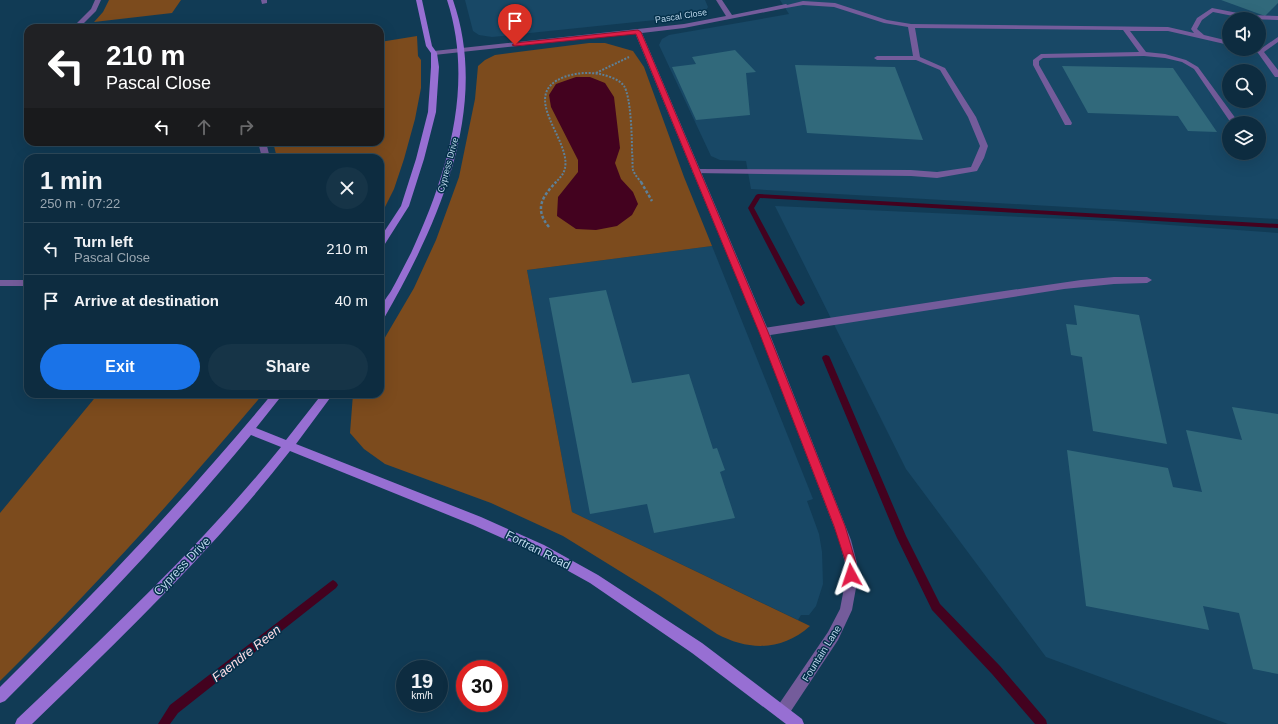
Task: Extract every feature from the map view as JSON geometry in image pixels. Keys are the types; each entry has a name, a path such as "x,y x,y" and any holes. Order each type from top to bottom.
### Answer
{"street":[{"path":"79,24 94,10 98,0"},
{"path":"384,238 404,206 420,159 432,112 435,75 434,53 429,46 419,0"},
{"name":"Cypress Drive","path":"384,311 429,223 453,156 460,111 462,80 457,28 450,0"},
{"path":"719,0 730,17"},
{"path":"812,3 819,0"},
{"path":"812,3 834,5 886,22 912,26 1168,29 1222,41"},
{"name":"Pascal Close","path":"434,53 684,26 786,6 812,3"},
{"path":"1201,36 1194,29 1198,18 1212,10 1248,17 1278,18"},
{"path":"912,26 917,58"},
{"path":"1125,29 1144,54"},
{"name":"Fountain Lane","path":"638,32 764,332 845,540 851,563 850,588 846,610 833,636 782,712"},
{"path":"1266,48 1278,39"},
{"path":"1068,123 1036,65 1036,60 1040,56 1144,54 1165,56 1184,61 1196,68 1230,116"},
{"path":"1263,56 1278,75"},
{"path":"696,171 911,173 937,175 974,169 984,146 972,117 943,69 917,58 877,58"},
{"path":"764,332 1088,283 1131,279 1147,280"},
{"path":"0,283 24,284"},
{"path":"0,696 88,610 188,501 275,398"},
{"name":"Cypress Drive","path":"22,724 126,624 236,509 289,446 325,398"},
{"name":"Fortran Road","path":"249,430 477,521 540,549 607,588 697,648 798,724"}],"path":[{"path":"549,227 543,221 540,212 542,200 546,192 564,170 566,162 544,100 546,91 557,80 569,76 595,73 646,50"},
{"path":"595,73 618,80 624,86 628,108 633,170 636,177 650,195 652,201"}],"shaded area":[{"path":"109,0 181,0 172,13 94,22 103,12"},
{"path":"465,0 705,0 708,7 705,12 694,16 492,37 479,35 473,31"},
{"path":"780,0 1278,0 1278,219 751,189 746,161 720,160 711,156 659,45 662,39 669,35 789,14"},
{"path":"417,36 418,56 421,60 421,88 415,119 404,159 394,189 384,209 384,154 276,154 274,146 384,146 384,41"},
{"path":"589,43 605,43 633,51 644,67 684,177 712,246 527,270 572,512 810,626 788,640 777,644 753,646 729,640 717,634 660,596 563,536 491,503 385,464 364,449 350,433 353,398 384,398 384,339 414,288 436,240 459,177 475,99 478,66 485,60 495,55"},
{"path":"576,77 590,77 605,83 614,97 620,148 615,163 621,179 633,192 638,204 632,215 617,226 596,230 576,229 557,216 558,197 578,172 578,160 551,107 549,95 556,84"},
{"path":"775,206 1115,221 1278,233 1278,724 1228,724 1046,657 906,469"},
{"path":"712,246 813,499 807,501 819,534 822,552 823,584 816,606 809,615 801,615 798,620 572,512 527,270"},
{"path":"95,398 260,398 200,468 135,540 68,612 0,681 0,513"}],"building":[{"path":"1221,0 1278,0 1278,3 1266,15 1266,12 1254,12"},
{"path":"735,50 756,72 746,73 750,115 696,120 672,67 696,64 692,57"},
{"path":"795,65 895,67 923,140 807,133"},
{"path":"1062,66 1173,68 1217,132 1188,131 1178,116 1088,113"},
{"path":"606,290 632,383 689,374 713,449 717,448 725,470 720,472 735,518 654,533 647,504 590,514 549,298"},
{"path":"1074,305 1139,315 1167,444 1093,431 1082,357 1071,355 1066,324 1077,325"},
{"path":"1232,407 1278,414 1278,674 1253,669 1239,613 1203,606 1209,630 1086,606 1067,450 1168,468 1173,487 1202,492 1186,430 1242,440"}],"waterway":[{"path":"801,303 751,208 758,196 1278,226"},
{"path":"826,358 902,538 936,607 996,670 1042,724"},
{"name":"Faendre Reen","path":"163,724 174,709 333,585"}],"route":[{"path":"515,45 638,32 755,314 764,332 845,540 851,563 851,575"}]}
